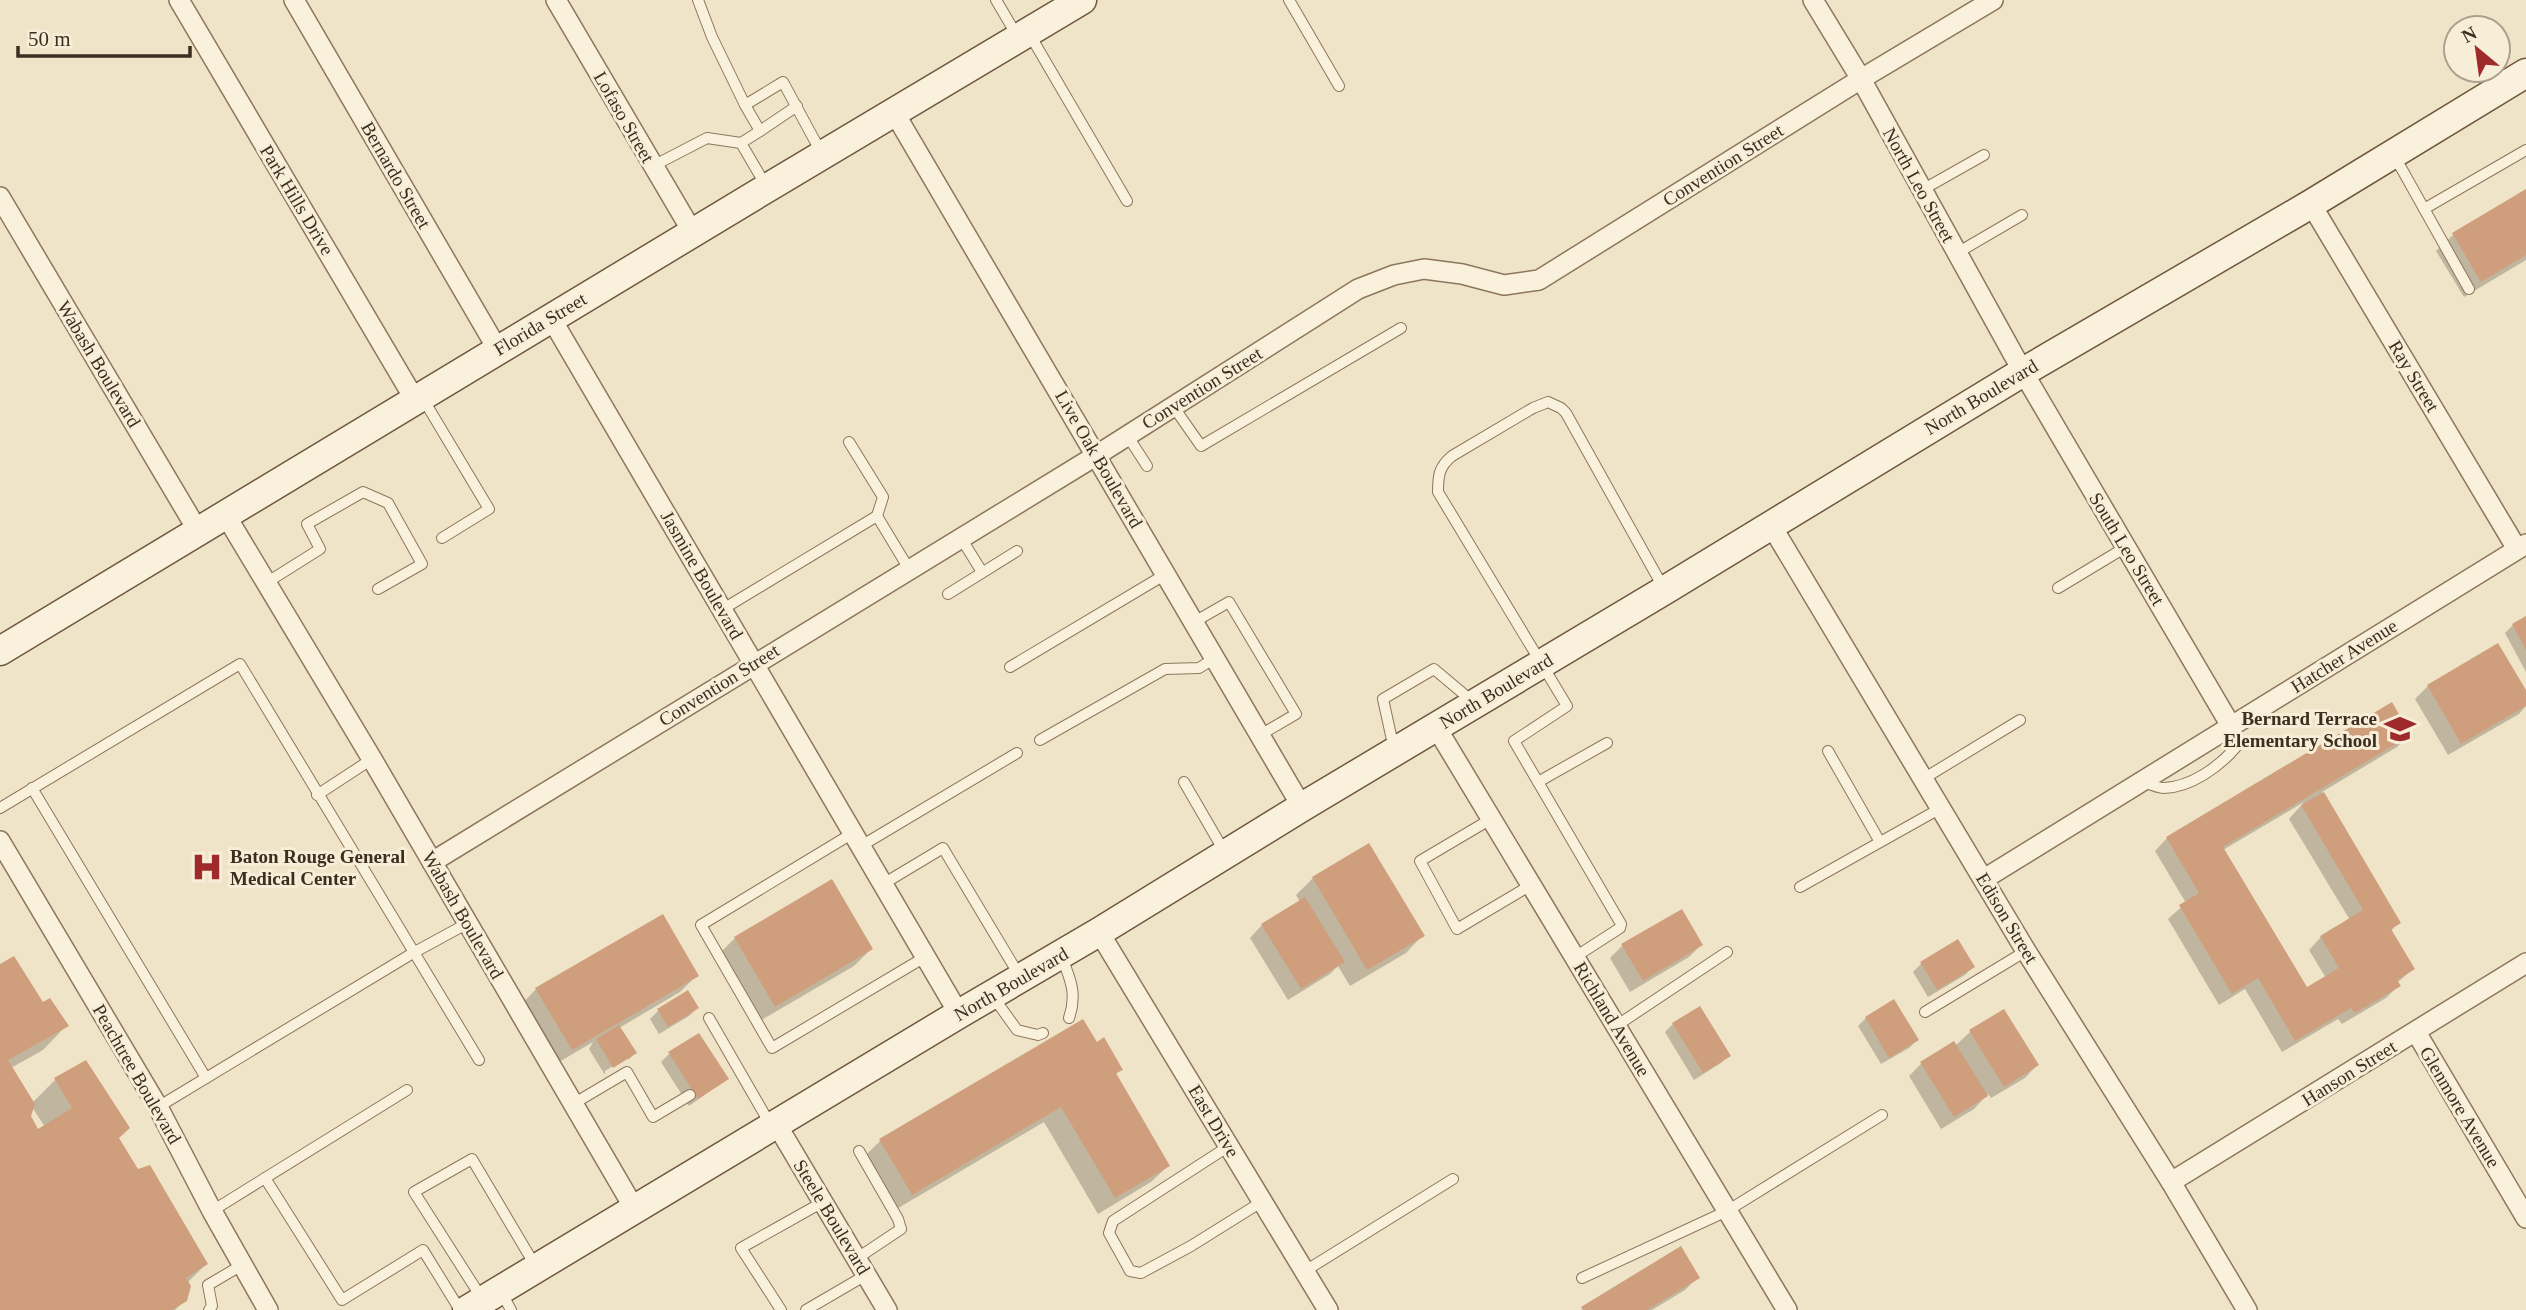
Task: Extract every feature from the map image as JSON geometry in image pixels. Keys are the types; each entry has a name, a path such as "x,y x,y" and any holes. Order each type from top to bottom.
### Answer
{"street":[{"name":"Park Hills Drive","path":"179,0 418,399"},
{"name":"Bernardo Street","path":"294,0 498,350"},
{"name":"Lofaso Street","path":"556,0 693,233"},
{"name":"Florida Street","path":"0,652 1082,0"},
{"name":"North Leo Street","path":"1814,0 1861,79 2022,372"},
{"name":"Convention Street","path":"432,862 1097,455 1358,289 1394,275 1424,269 1462,274 1504,285 1539,280 1993,0"},
{"name":"North Boulevard","path":"484,1304 536,1268 635,1208 1099,932 2022,372 2311,204 2526,73"},
{"name":"Live Oak Boulevard","path":"894,112 1302,807"},
{"name":"Wabash Boulevard","path":"0,197 198,531"},
{"name":"Ray Street","path":"2311,204 2521,547"},
{"name":"Jasmine Boulevard","path":"551,318 959,1014"},
{"name":"South Leo Street","path":"2022,372 2231,726"},
{"name":"Wabash Boulevard","path":"225,514 635,1208"},
{"name":"Edison Street","path":"1771,525 2026,951 2171,1182 2247,1310"},
{"name":"Hatcher Avenue","path":"1984,879 2521,547"},
{"name":"Richland Avenue","path":"1436,727 1787,1310"},
{"name":"Peachtree Boulevard","path":"0,841 158,1107 268,1310"},
{"name":"East Drive","path":"1099,932 1328,1310"},
{"name":"Hanson Street","path":"2171,1182 2526,964"},
{"name":"Glenmore Avenue","path":"2416,1032 2526,1218"},
{"name":"Steele Boulevard","path":"774,1126 887,1310"}],"lane":[{"path":"698,0 712,37 760,131"},
{"path":"996,0 1023,35 1127,201"},
{"path":"1289,0 1339,86"},
{"path":"745,105 783,82 823,155"},
{"path":"653,166 707,138 740,143 797,106"},
{"path":"740,143 767,188"},
{"path":"2424,209 2526,150"},
{"path":"2393,154 2469,289"},
{"path":"1922,190 1984,155"},
{"path":"1957,253 2022,215"},
{"path":"1173,406 1200,446 1401,328"},
{"path":"418,399 489,509 442,538"},
{"path":"1574,957 1620,928 1621,924 1514,741 1567,706 1438,492 1438,475 1442,465 1452,456 1533,408 1548,402 1560,408 1566,413 1665,590"},
{"path":"1127,435 1147,466"},
{"path":"723,609 877,516 883,498 849,442"},
{"path":"266,583 320,549 307,524 363,492 388,503 422,564 379,589"},
{"path":"877,516 909,569"},
{"path":"961,538 982,572"},
{"path":"2058,588 2126,547"},
{"path":"948,594 1017,551"},
{"path":"1010,667 1166,574"},
{"path":"1194,622 1229,602 1296,714 1260,735"},
{"path":"1040,740 1165,669 1199,668 1215,658"},
{"path":"0,808 240,664 479,1060"},
{"path":"1395,752 1383,699 1393,693 1434,669 1475,704"},
{"path":"1923,779 2020,720"},
{"path":"1538,782 1607,743"},
{"path":"1828,751 1880,842"},
{"path":"926,957 772,1048 701,925 1017,753"},
{"path":"317,795 372,759"},
{"path":"1184,782 1226,854"},
{"path":"32,788 206,1078"},
{"path":"1800,887 1941,808"},
{"path":"1491,818 1420,861 1457,929 1531,884"},
{"path":"883,884 943,848 1021,978"},
{"path":"158,1107 467,923"},
{"path":"1924,1012 2026,951"},
{"path":"1616,1026 1727,952"},
{"path":"1060,955 1073,988 1074,1003 1069,1018"},
{"path":"991,995 1017,1030 1043,1033"},
{"path":"709,1018 774,1126"},
{"path":"573,1104 626,1072 653,1117 690,1096"},
{"path":"212,1211 407,1090"},
{"path":"1582,1278 1727,1210 1882,1115"},
{"path":"1229,1146 1113,1220 1109,1233 1130,1271 1141,1273 1191,1246 1262,1201"},
{"path":"806,1310 861,1267 901,1229 859,1151"},
{"path":"484,1304 414,1192 471,1159 536,1268"},
{"path":"265,1178 342,1300 423,1250 484,1304"},
{"path":"1305,1272 1453,1179"},
{"path":"781,1310 741,1248 823,1202"},
{"path":"209,1310 212,1306 208,1284 242,1265"}],"building":[{"path":"2526,189 2526,255 2481,282 2452,233"},
{"path":"2526,616 2526,650 2512,624"},
{"path":"2498,643 2526,690 2526,706 2461,744 2427,685"},
{"path":"2392,702 2411,735 2223,847 2307,987 2339,968 2320,936 2363,910 2301,805 2324,792 2401,923 2391,929 2415,969 2397,980 2401,986 2355,1013 2351,1008 2295,1041 2258,978 2232,994 2179,905 2199,893 2166,837"},
{"path":"1369,843 1425,936 1367,970 1312,877"},
{"path":"832,879 873,949 775,1007 734,937"},
{"path":"1305,897 1345,962 1301,989 1261,924"},
{"path":"1682,909 1703,945 1643,981 1621,944"},
{"path":"663,914 699,976 572,1050 535,988"},
{"path":"1958,939 1975,967 1937,990 1920,962"},
{"path":"14,956 43,1002 50,998 69,1026 8,1060 35,1104 31,1116 38,1129 72,1108 54,1078 86,1060 130,1128 119,1138 138,1169 150,1165 208,1264 186,1278 191,1286 187,1301 172,1310 0,1310 0,964"},
{"path":"688,990 699,1008 668,1027 657,1009"},
{"path":"1894,999 1919,1040 1889,1058 1865,1017"},
{"path":"1700,1006 1731,1056 1703,1073 1672,1023"},
{"path":"2004,1009 2039,1065 2004,1087 1969,1030"},
{"path":"1083,1019 1097,1042 1104,1037 1123,1070 1116,1073 1170,1166 1115,1198 1061,1107 912,1195 879,1139"},
{"path":"619,1025 637,1053 613,1068 596,1039"},
{"path":"699,1033 729,1079 698,1099 668,1052"},
{"path":"1954,1041 1988,1096 1954,1117 1920,1062"},
{"path":"1681,1246 1700,1278 1647,1310 1583,1310 1581,1307"}],"place":[{"name":"Bernard Terrace Elementary School","path":"2400,729"},
{"name":"Baton Rouge General Medical Center","path":"207,867"}]}
